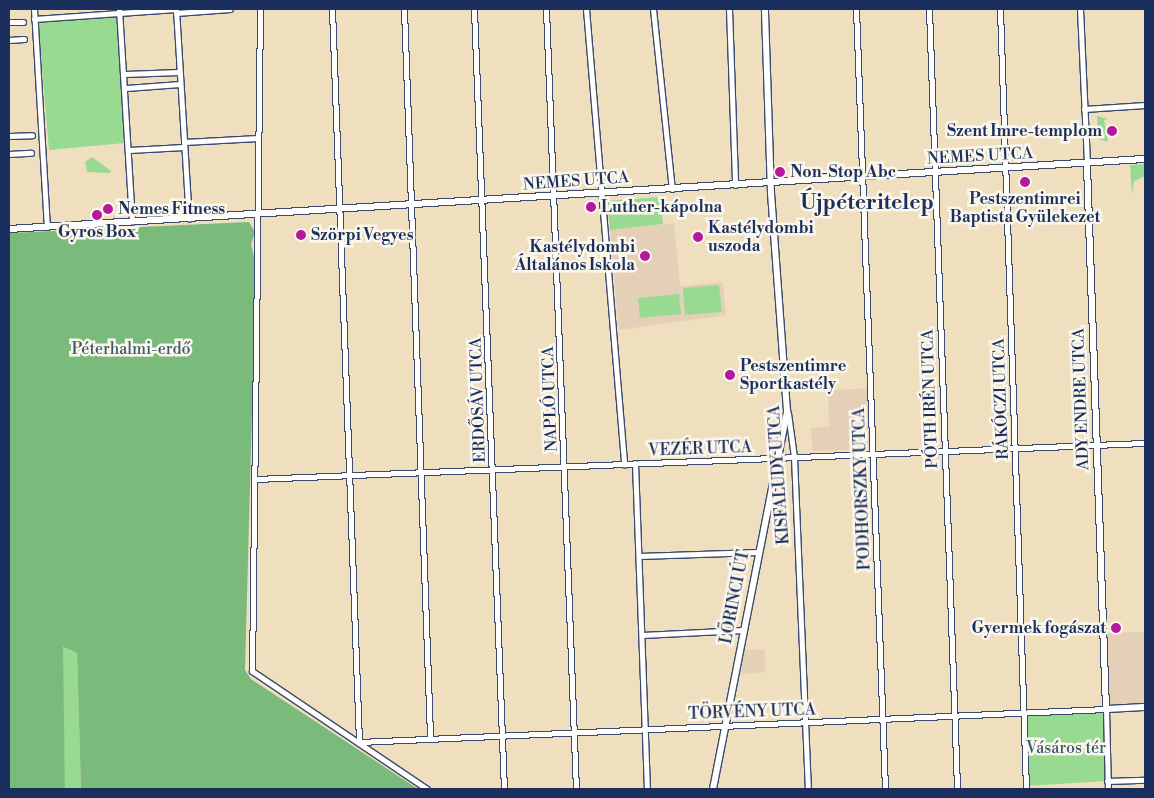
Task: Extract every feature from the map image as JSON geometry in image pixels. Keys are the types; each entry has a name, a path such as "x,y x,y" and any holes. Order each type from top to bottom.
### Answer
{"street":[{"path":"34,9 48,227"},
{"path":"34,19 119,11 230,9"},
{"path":"260,9 252,671 427,789"},
{"path":"332,9 359,744"},
{"path":"404,9 430,738"},
{"name":"ERDŐSÁV UTCA","path":"474,9 504,789"},
{"name":"NAPLÓ UTCA","path":"546,9 576,789"},
{"path":"586,9 624,464"},
{"path":"654,9 672,189"},
{"path":"728,9 735,185"},
{"name":"KISFALUDY UTCA","path":"765,9 771,182 787,411 794,458 808,789"},
{"name":"PODHORSZKY UTCA","path":"856,9 885,789"},
{"name":"PÓTH IRÉN UTCA","path":"929,9 957,789"},
{"name":"RÁKÓCZI UTCA","path":"1000,9 1026,789"},
{"name":"ADY ENDRE UTCA","path":"1080,9 1108,789"},
{"path":"176,10 189,219"},
{"path":"119,11 126,88 132,222"},
{"path":"9,22 23,22"},
{"path":"9,40 24,39"},
{"path":"125,74 179,72"},
{"path":"126,88 180,84"},
{"path":"1084,109 1145,105"},
{"path":"9,136 32,134"},
{"path":"129,150 258,138"},
{"path":"9,154 31,153"},
{"name":"NEMES UTCA","path":"9,229 600,194 862,176 1087,165 1145,159"},
{"name":"LŐRINCI ÚT","path":"713,789 787,411"},
{"name":"VEZÉR UTCA","path":"255,479 565,468 635,463 1145,443"},
{"path":"635,463 647,789"},
{"path":"638,556 758,552"},
{"path":"642,635 743,630"},
{"name":"TÖRVÉNY UTCA","path":"359,744 430,738 805,724 1145,707"},
{"path":"1107,781 1145,780"}],"shaded area":[{"name":"Kastélydombi Általános Iskola","path":"674,223 680,286 723,282 726,315 619,330 610,230"},
{"path":"867,388 869,449 812,451 811,428 829,427 828,391"},
{"path":"1145,632 1145,703 1109,704 1107,633"},
{"path":"744,650 765,650 765,672 741,674"}],"green space":[{"path":"117,16 125,143 49,150 38,21"},
{"path":"1097,116 1108,119 1104,120 1108,142 1098,139"},
{"path":"92,157 111,171 110,173 87,172 85,162"},
{"path":"1145,164 1145,176 1134,181 1132,194 1130,165"},
{"path":"660,197 663,224 610,230 607,201"},
{"name":"Péterhalmi-erdő","path":"249,222 255,232 251,244 256,265 245,670 251,679 418,789 81,789 77,653 63,647 65,789 9,789 9,233"},
{"path":"719,285 722,312 685,315 683,288"},
{"path":"679,294 681,314 640,318 638,298"},
{"path":"62,647 77,653 81,789 65,789"},
{"name":"Vásáros tér","path":"1106,709 1107,781 1026,786 1025,714"}],"place":[{"name":"Szent Imre-templom","path":"1112,131"},
{"name":"Non-Stop Abc","path":"780,172"},
{"name":"Pestszentimrei Baptista Gyülekezet","path":"1025,182"},
{"name":"Luther-kápolna","path":"591,207"},
{"name":"Nemes Fitness","path":"108,209"},
{"name":"Gyros Box","path":"97,215"},
{"name":"Szörpi Vegyes","path":"301,235"},
{"name":"Kastélydombi uszoda","path":"698,237"},
{"name":"Kastélydombi Általános Iskola","path":"645,256"},
{"name":"Pestszentimre Sportkastély","path":"730,375"},
{"name":"Gyermek fogászat","path":"1116,628"}],"district":[{"name":"Újpéteritelep","path":"867,203"}]}
